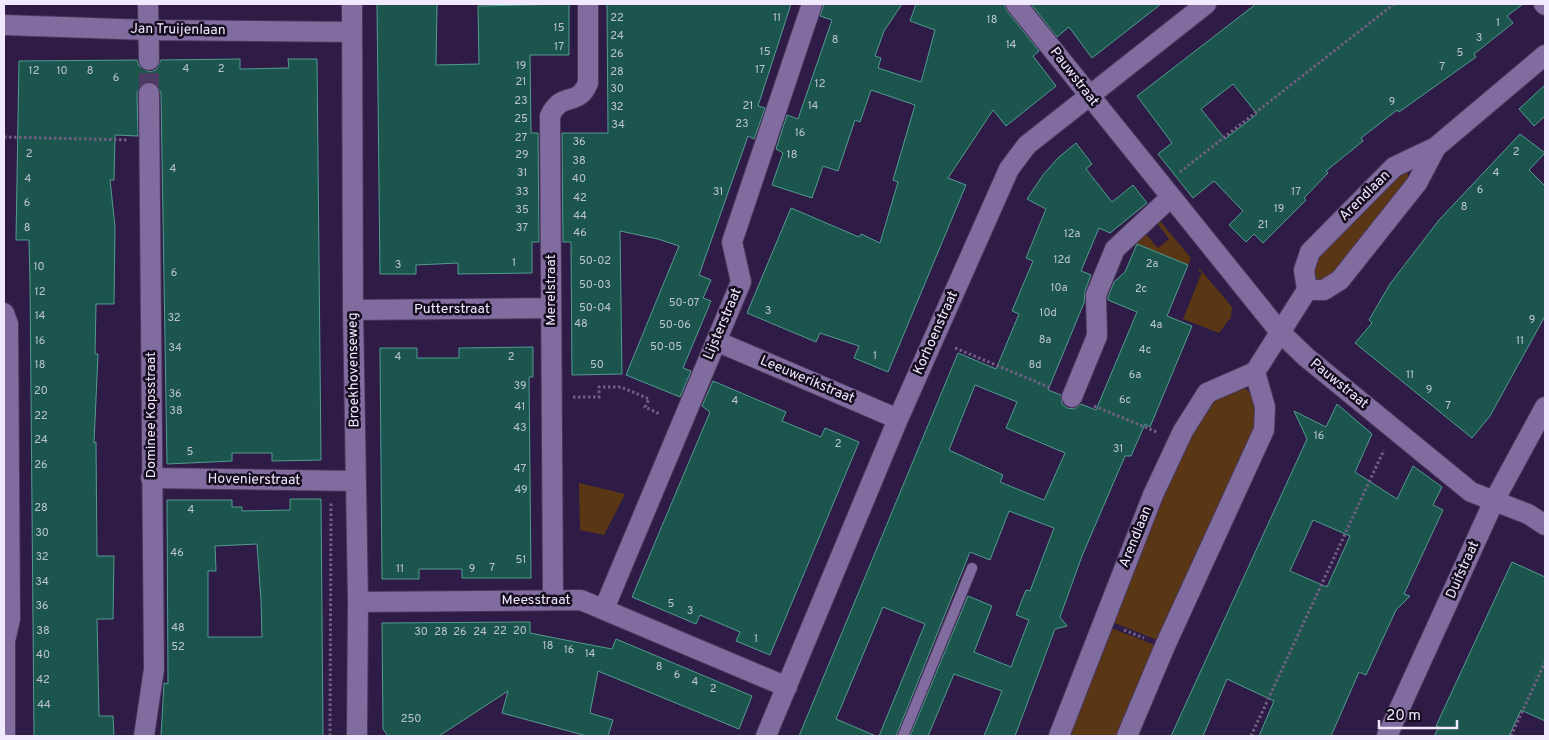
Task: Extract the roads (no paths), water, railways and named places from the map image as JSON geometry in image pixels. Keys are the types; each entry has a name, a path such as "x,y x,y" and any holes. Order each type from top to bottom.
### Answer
{"street":[{"path":"148,4 149,60"},
{"name":"Broekhovenseweg","path":"352,4 353,310 358,602 357,736"},
{"name":"Merelstraat","path":"553,599 550,116 555,106 564,100 576,99 584,93 588,83 588,4"},
{"name":"Lijsterstraat","path":"604,609 741,282 732,242 812,4"},
{"name":"Pauwstraat","path":"1016,4 1088,96 1280,332 1306,357 1471,492 1528,514 1545,525"},
{"name":"Korhoenstraat","path":"766,736 898,419 1009,169 1027,145 1206,4"},
{"name":"Jan Truijenlaan","path":"4,25 148,30 352,32"},
{"name":"Arendlaan","path":"1436,147 1417,183 1340,280 1324,290 1307,290 1304,270 1310,252 1394,166 1436,147 1545,55"},
{"name":"Dominee Kopsstraat","path":"144,736 154,669 148,93"},
{"path":"1072,397 1097,336 1096,295 1115,249 1166,192"},
{"path":"1127,736 1165,646 1264,430 1265,407 1255,372 1307,290"},
{"name":"Putterstraat","path":"353,310 551,308"},
{"path":"4,313 8,324 10,619 5,641 4,736"},
{"name":"Leeuwerikstraat","path":"716,341 898,419"},
{"name":"Arendlaan","path":"1059,736 1153,495 1183,431 1207,393 1230,381 1255,372"},
{"name":"Duifstraat","path":"1387,736 1494,501 1545,407"},
{"name":"Hovenierstraat","path":"151,478 356,481"},
{"name":"Meesstraat","path":"358,602 581,600 787,687"}],"lane":[{"path":"903,736 972,568"}],"tunnel":[{"path":"149,60 149,93"}]}
